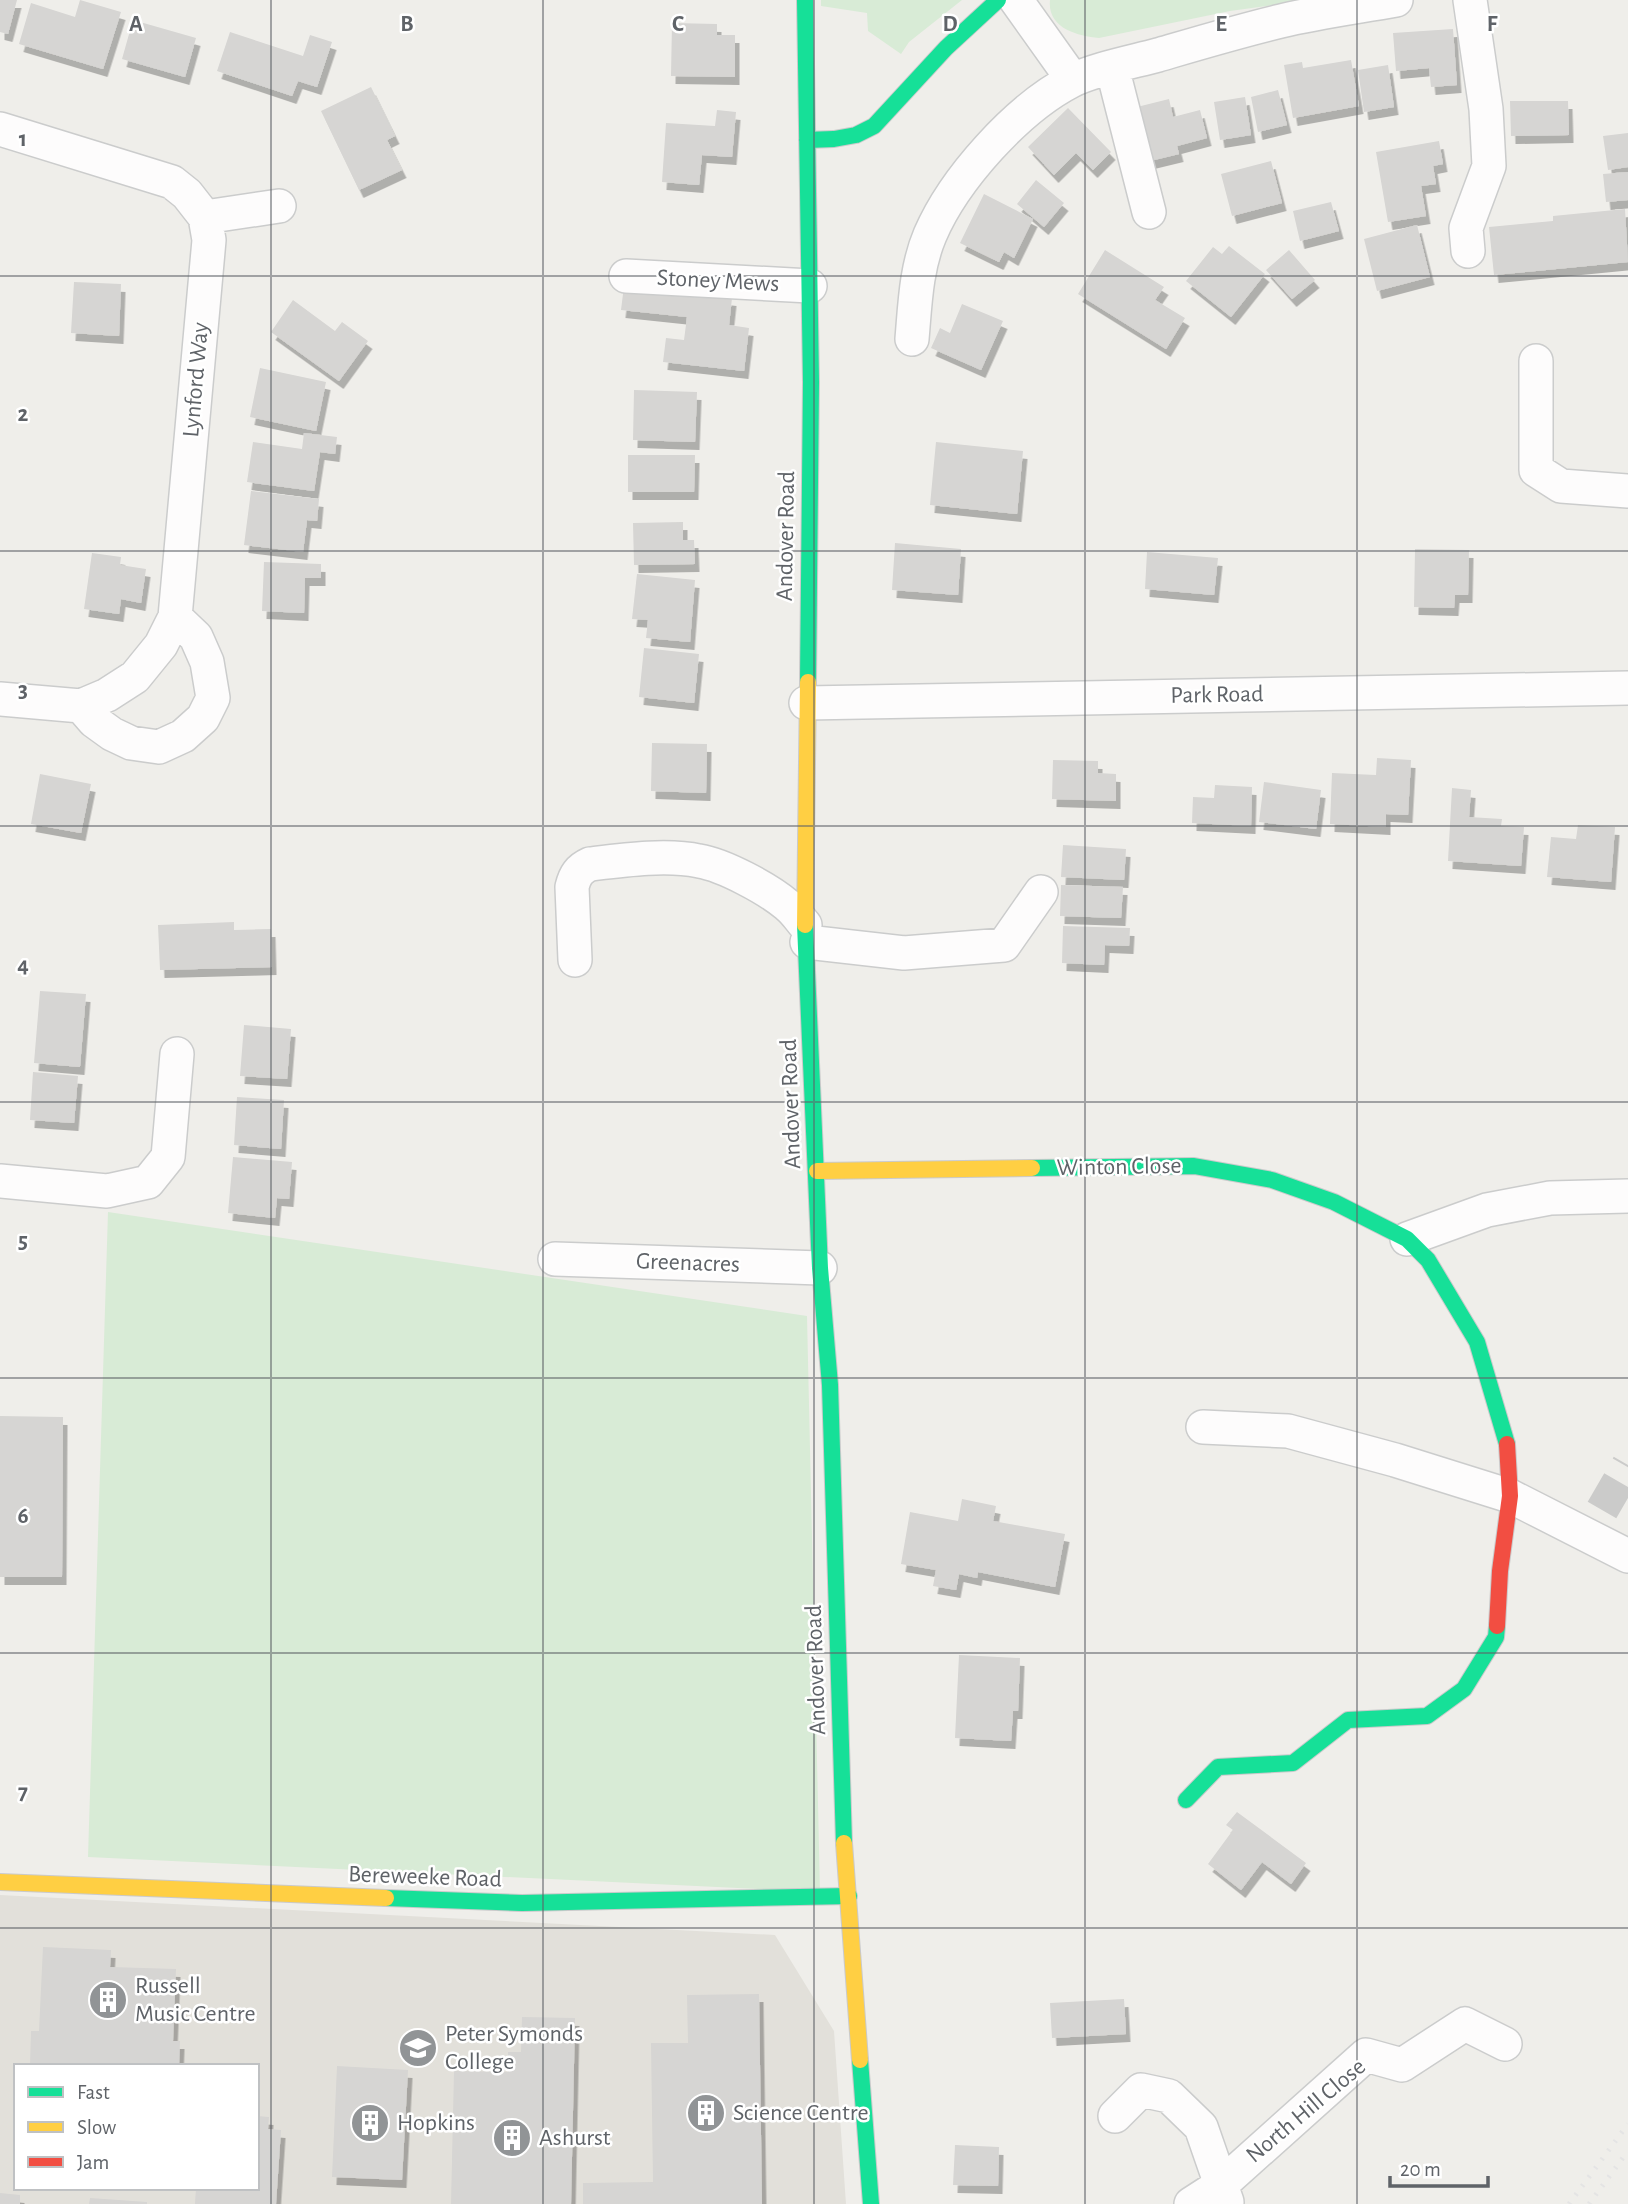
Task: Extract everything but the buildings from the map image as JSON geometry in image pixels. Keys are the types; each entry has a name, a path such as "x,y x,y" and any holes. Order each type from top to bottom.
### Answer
{"main road":[{"name":"Andover Road","path":"805,0 810,286 806,933 820,1268 830,1385 843,1826 871,2204"},
{"path":"807,140 856,135 874,126 946,48 998,0"},
{"name":"Winton Close","path":"817,1171 1194,1166 1272,1180 1334,1202 1407,1239 1428,1260 1476,1342 1507,1440 1510,1496 1500,1571 1496,1637 1464,1689 1427,1716 1348,1720 1293,1763 1218,1767 1186,1800"},
{"name":"Bereweeke Road","path":"0,1882 522,1903 849,1896"}],"street":[{"path":"1016,0 1073,80"},
{"path":"912,339 919,272 930,235 950,199 979,160 1037,102 1073,80 1112,68 1282,20 1396,0"},
{"path":"1468,251 1466,228 1489,166 1486,109 1470,0"},
{"path":"1112,68 1149,212"},
{"path":"0,129 172,182 187,194 205,217 279,206"},
{"name":"Lynford Way","path":"0,699 81,706 107,695 135,677 161,645 175,617 209,240 205,217"},
{"name":"Stoney Mews","path":"626,276 810,286"},
{"path":"1536,361 1536,470 1561,486 1628,491"},
{"path":"81,706 94,721 112,734 131,743 159,747 183,736 203,718 213,698 207,662 195,637 175,617"},
{"name":"Park Road","path":"806,703 1628,688"},
{"path":"575,960 572,887 581,868 590,864 659,859 696,860 713,864 786,904 806,933 904,953 1004,945 1041,892"},
{"path":"0,1181 107,1191 148,1181 168,1157 177,1054"},
{"path":"1407,1239 1487,1210 1550,1198 1628,1195"},
{"name":"Greenacres","path":"555,1259 820,1268"},
{"path":"1203,1427 1288,1431 1395,1460 1595,1522 1628,1556"},
{"name":"North Hill Close","path":"1191,2204 1225,2194 1366,2055 1402,2065 1465,2024 1506,2044"},
{"name":"North Hill Close","path":"1115,2116 1141,2090 1169,2096 1201,2127 1225,2194"}],"shaded area":[{"name":"Peter Symonds College","path":"0,1895 775,1935 834,2031 846,2204 0,2204"}],"green space":[{"path":"821,0 962,0 909,42 901,54 868,31 867,13 821,6"},
{"path":"1050,0 1311,0 1230,11 1099,38 1073,32 1058,24 1050,10"},
{"path":"108,1212 807,1316 820,1892 88,1857"}],"tunnel":[{"path":"1602,1510 1628,1465"}],"railway":[{"path":"1569,2204 1628,2124"},
{"path":"1589,2204 1628,2151"}],"traffic: fast":[{"path":"805,0 811,382 808,682"},
{"path":"807,140 856,135 874,126 946,48 998,0"},
{"path":"805,925 820,1268 830,1385 844,1843"},
{"path":"1032,1168 1194,1166 1272,1180 1334,1202 1407,1239 1428,1260 1477,1342 1507,1444"},
{"path":"1186,1800 1218,1767 1293,1763 1348,1720 1427,1716 1464,1689 1496,1637 1497,1626"},
{"path":"386,1898 522,1903 849,1896"},
{"path":"860,2060 871,2204"}],"traffic: slow":[{"path":"805,925 808,682"},
{"path":"817,1171 1032,1168"},
{"path":"844,1843 860,2060"},
{"path":"0,1882 386,1898"}],"traffic: jam":[{"path":"1497,1626 1500,1571 1510,1496 1507,1444"}],"place":[{"name":"Russell Music Centre","path":"108,2000"},
{"name":"Peter Symonds College","path":"418,2048"},
{"name":"Science Centre","path":"706,2113"},
{"name":"Hopkins","path":"370,2123"},
{"name":"Ashurst","path":"512,2138"}]}
